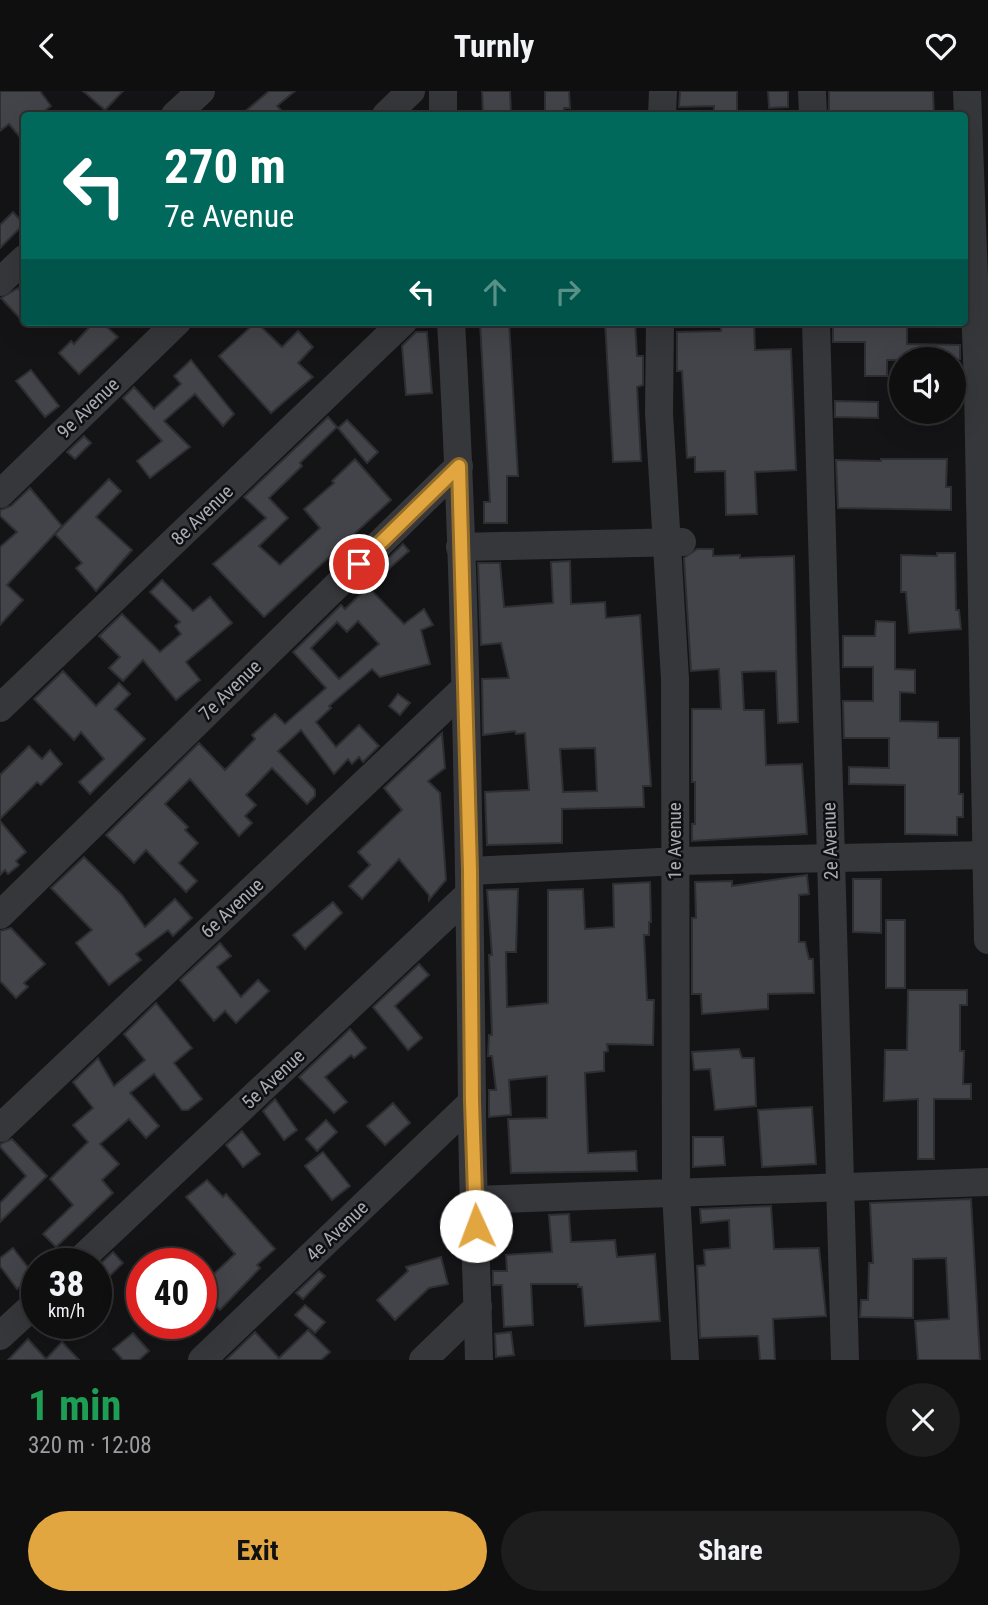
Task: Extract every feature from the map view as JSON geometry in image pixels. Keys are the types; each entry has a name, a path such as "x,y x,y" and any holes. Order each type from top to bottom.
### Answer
{"street":[{"path":"178,112 201,91"},
{"path":"389,112 411,91"},
{"path":"443,91 443,112"},
{"path":"662,112 663,91"},
{"path":"812,91 813,112"},
{"path":"967,91 974,214 988,940"},
{"path":"0,282 21,262"},
{"name":"9e Avenue","path":"0,495 173,326"},
{"name":"8e Avenue","path":"0,708 399,326"},
{"path":"451,326 459,466 465,688 479,1360"},
{"name":"1e Avenue","path":"660,326 659,414 675,543 676,1192 685,1360"},
{"name":"2e Avenue","path":"816,326 845,1360"},
{"name":"7e Avenue","path":"0,915 459,466"},
{"path":"460,547 675,543"},
{"name":"6e Avenue","path":"0,1128 465,688"},
{"path":"470,882 674,862 987,855"},
{"name":"5e Avenue","path":"92,1248 470,882"},
{"name":"4e Avenue","path":"202,1360 472,1101"},
{"path":"475,1199 988,1182"},
{"path":"423,1360 478,1307"},
{"path":"0,1336 21,1317"}],"building":[{"path":"0,91 40,91 51,106 43,112 21,112 21,138 9,124 0,131"},
{"path":"83,91 123,91 105,110"},
{"path":"269,91 295,91 277,106 283,112 244,112"},
{"path":"482,91 510,91 511,112 483,112"},
{"path":"545,91 569,91 570,108 564,108 563,112 545,112"},
{"path":"680,91 737,91 737,112 714,112 714,106 679,107"},
{"path":"768,91 788,91 788,107 769,108"},
{"path":"829,91 933,91 934,112 829,112"},
{"path":"13,212 21,221 21,227 0,248 0,225"},
{"path":"18,288 21,292 21,320 1,298"},
{"path":"90,326 106,326 118,337 79,374 59,353 71,341 74,344"},
{"path":"252,326 260,326 282,347 298,331 313,347 298,363 313,377 271,413 219,356"},
{"path":"480,326 509,326 518,476 507,476 507,523 484,523 484,502 490,502"},
{"path":"605,326 635,326 637,356 643,356 643,385 637,387 641,461 613,462"},
{"path":"721,326 754,326 755,350 791,349 796,470 755,472 757,514 726,515 725,471 695,472 695,457 687,458 682,371 677,371 677,332 721,331"},
{"path":"833,326 907,326 907,344 960,347 889,347 887,376 865,376 865,342 833,342"},
{"path":"416,332 427,332 432,393 406,395 402,346"},
{"path":"191,360 234,414 223,426 195,394 164,421 190,447 150,478 137,461 162,441 123,398 134,387 154,409 181,384 174,376"},
{"path":"31,370 59,406 45,417 16,381"},
{"path":"835,401 878,402 878,418 835,417"},
{"path":"328,417 337,427 269,498 288,518 259,546 280,565 320,528 304,509 334,483 332,481 355,459 391,500 264,617 213,564 266,518 244,497"},
{"path":"347,420 378,452 367,463 338,428"},
{"path":"84,436 91,443 75,459 67,452"},
{"path":"947,459 946,487 951,487 951,510 838,508 836,460"},
{"path":"109,479 121,491 96,517 132,550 96,591 76,568 82,563 55,534"},
{"path":"30,488 62,526 7,585 23,600 0,625 0,547 17,532 0,516 0,510 11,506"},
{"path":"403,544 409,551 373,583 368,578"},
{"path":"697,549 713,549 713,556 740,555 740,558 794,556 798,722 778,723 776,671 742,672 744,710 764,710 766,765 802,764 807,834 692,841 692,824 695,824 695,782 692,782 692,709 721,709 719,669 691,671 684,558"},
{"path":"937,553 955,553 956,610 959,610 961,629 909,633 906,592 901,592 901,555 937,556"},
{"path":"570,561 571,604 605,602 606,618 640,615 651,786 643,786 644,807 562,809 562,843 487,845 485,792 529,790 525,733 516,734 515,731 483,735 482,679 509,678 501,643 481,645 478,563 500,563 504,607 553,603 551,562","holes":["595,748 597,791 563,792 560,749"]},
{"path":"162,580 193,611 210,597 232,623 186,662 200,680 176,700 143,660 123,681 109,668 120,657 99,636 122,614 160,652 181,634 175,626 180,622 150,592"},
{"path":"368,587 404,624 424,609 433,625 421,630 430,664 380,677 372,669 329,706 331,708 316,722 336,747 359,725 379,746 363,762 359,757 352,764 348,759 334,774 301,730 278,751 315,790 315,796 307,804 272,768 246,795 256,805 245,816 252,823 239,836 190,779 165,804 188,827 185,830 198,843 179,863 197,881 186,892 146,850 134,863 106,835 199,743 225,770 255,739 252,735 275,714 285,724 326,688 293,652 341,605 345,609","holes":["358,621 379,644 339,679 311,648 337,622 347,632"]},
{"path":"876,621 895,622 895,669 915,670 915,693 900,692 900,721 938,722 938,738 959,738 959,794 963,794 963,817 957,817 957,835 905,834 905,785 849,784 849,767 889,768 889,738 844,738 843,701 873,701 873,667 843,667 843,636 875,636"},
{"path":"63,671 96,706 119,683 130,694 115,709 145,739 90,794 79,782 104,759 81,732 74,740 34,699"},
{"path":"398,694 410,703 400,715 389,706"},
{"path":"442,733 445,768 428,781 440,793 446,880 429,900 429,895 399,859 362,899 349,886 370,865 358,852 402,810 384,788"},
{"path":"29,746 42,759 50,750 62,764 41,785 37,782 0,819 0,775"},
{"path":"0,821 26,852 16,861 19,865 8,874 5,870 0,875"},
{"path":"84,857 122,895 145,927 175,899 192,918 173,936 168,930 136,954 141,960 109,985 76,943 92,930 51,888"},
{"path":"807,875 809,894 799,895 799,942 805,942 809,959 813,959 814,993 768,994 768,1009 702,1014 701,994 692,994 695,882 732,881 732,886"},
{"path":"853,879 881,879 881,933 853,932"},
{"path":"650,882 651,922 649,935 644,935 647,1000 654,1000 653,1045 607,1044 604,1071 585,1073 588,1153 636,1151 637,1171 511,1173 508,1119 547,1118 547,1076 509,1080 511,1115 489,1117 489,1090 496,1090 492,1056 488,1056 489,1035 492,1035 489,955 492,955 487,890 518,889 516,952 506,952 507,1007 548,1003 548,890 583,889 585,929 614,927 613,884"},
{"path":"333,902 342,913 305,949 293,935"},
{"path":"886,920 905,920 905,988 886,988"},
{"path":"11,928 45,964 24,983 28,987 16,998 0,981 0,931"},
{"path":"220,943 231,956 217,967 241,997 258,980 269,991 236,1023 225,1011 214,1021 180,980"},
{"path":"419,964 429,975 395,1006 422,1038 408,1050 373,1007"},
{"path":"908,990 967,990 967,1005 960,1005 960,1051 964,1051 963,1084 971,1084 971,1099 934,1099 934,1159 918,1159 918,1099 884,1101 885,1050 907,1050"},
{"path":"156,1003 192,1048 174,1063 202,1099 188,1110 182,1110 154,1074 130,1093 159,1126 146,1138 129,1119 100,1144 119,1164 102,1180 113,1193 56,1247 43,1234 73,1205 50,1179 88,1142 73,1125 93,1108 73,1082 98,1058 114,1086 145,1060 124,1034"},
{"path":"350,1029 366,1048 354,1058 351,1055 325,1077 347,1102 334,1113 299,1077"},
{"path":"739,1049 742,1058 754,1058 756,1106 715,1110 710,1069 694,1070 692,1052"},
{"path":"275,1099 297,1130 284,1140 263,1111"},
{"path":"393,1103 410,1123 385,1145 367,1126"},
{"path":"812,1107 816,1164 762,1167 758,1110"},
{"path":"326,1120 337,1132 317,1151 306,1139"},
{"path":"242,1131 260,1154 243,1167 226,1145"},
{"path":"693,1137 723,1137 725,1165 693,1167"},
{"path":"12,1139 47,1176 0,1222 0,1203 26,1176 0,1147 0,1144"},
{"path":"323,1152 350,1186 332,1200 305,1166"},
{"path":"207,1180 223,1197 226,1194 275,1249 257,1265 260,1268 220,1310 217,1307 217,1271 235,1254 186,1197"},
{"path":"971,1199 980,1360 918,1360 915,1321 949,1319 946,1258 913,1259 913,1318 860,1317 861,1300 868,1300 869,1263 873,1263 870,1203"},
{"path":"771,1206 774,1249 819,1248 826,1316 773,1319 775,1360 760,1360 758,1336 700,1338 697,1266 705,1265 704,1250 730,1248 729,1220 701,1223 700,1209"},
{"path":"569,1214 571,1242 615,1240 617,1257 655,1254 660,1321 585,1326 582,1287 578,1287 578,1284 531,1284 533,1325 504,1327 502,1285 493,1285 493,1271 507,1271 506,1255 552,1252 549,1215"},
{"path":"13,1248 21,1258 21,1286 17,1289 0,1266 0,1258"},
{"path":"112,1253 123,1263 112,1274"},
{"path":"441,1257 448,1284 429,1288 395,1320 377,1300 408,1271 406,1267"},
{"path":"319,1271 325,1276 303,1299 296,1293"},
{"path":"305,1305 325,1322 315,1333 295,1315"},
{"path":"308,1330 330,1352 321,1360 226,1360 255,1332 279,1358"},
{"path":"511,1332 514,1355 496,1357 495,1334"},
{"path":"28,1339 46,1359 62,1342 79,1360 8,1360"},
{"path":"126,1339 138,1339 149,1351 139,1360 123,1360 113,1349"}],"route":[{"path":"359,564 459,466 476,1226"}]}
